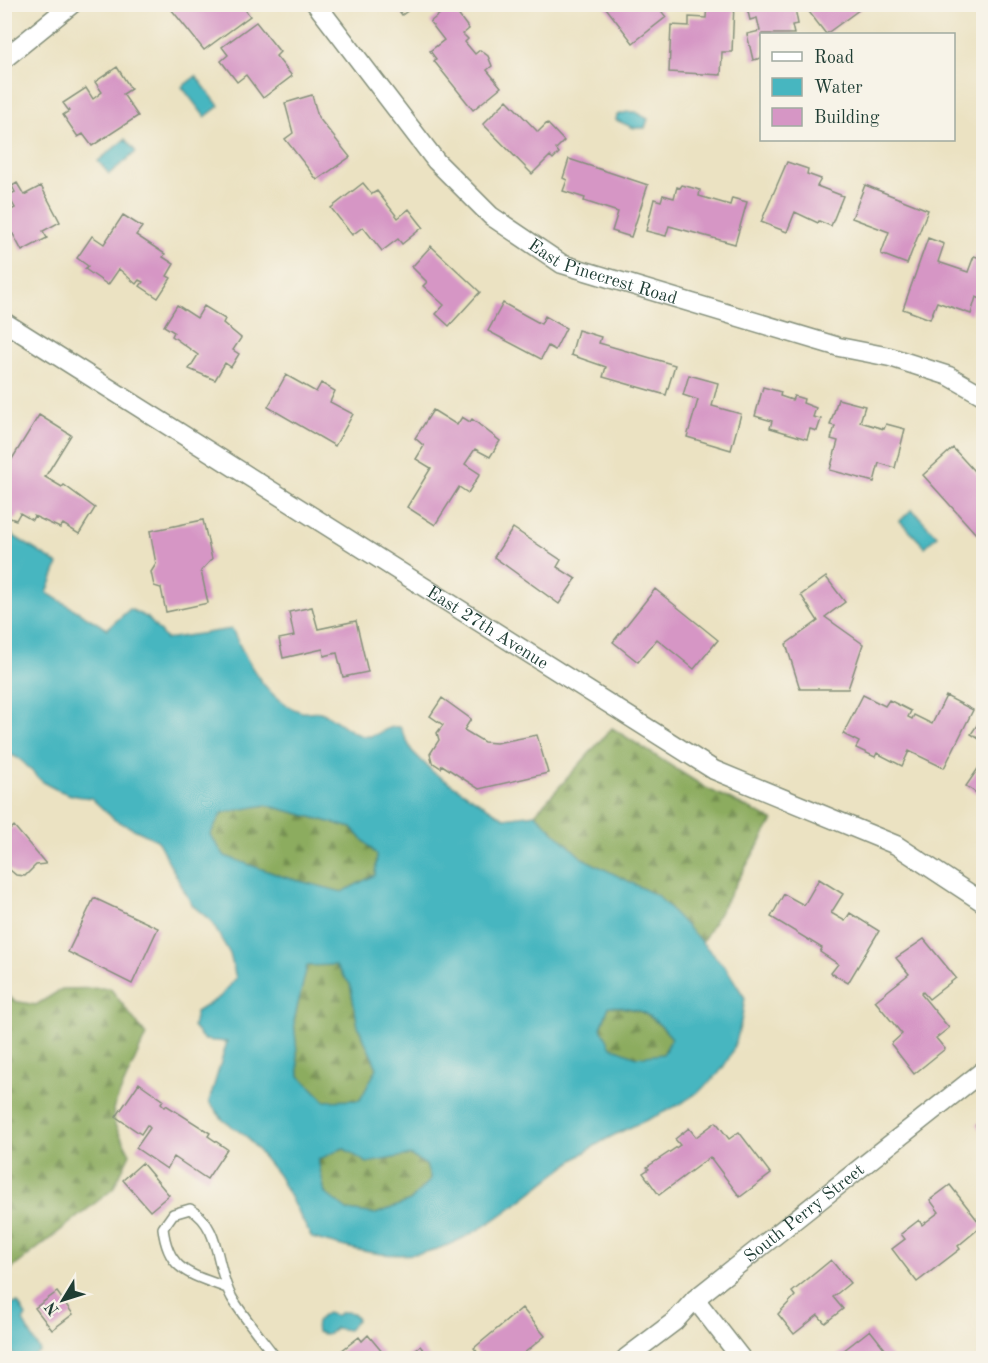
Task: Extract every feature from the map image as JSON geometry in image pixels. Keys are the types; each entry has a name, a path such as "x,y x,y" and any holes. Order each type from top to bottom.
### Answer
{"street":[{"path":"4,59 72,4"},
{"name":"East Pinecrest Road","path":"316,4 436,161 491,216 561,264 839,347 890,357 939,372 984,396"},
{"name":"East 27th Avenue","path":"4,322 714,770 896,845 984,903"},
{"name":"South Perry Street","path":"626,1359 675,1321 695,1299 984,1070"},
{"path":"695,1299 741,1359"}],"lane":[{"path":"227,1288 184,1271 171,1260 165,1248 163,1228 173,1214 190,1209 201,1215 210,1228 227,1288 276,1359"}],"green space":[{"path":"612,728 706,788 773,820 701,944 658,896 582,858 535,814"},
{"path":"266,805 352,828 377,855 375,875 342,892 284,877 224,856 210,835 222,812"},
{"path":"335,964 350,984 358,1026 377,1068 360,1100 325,1101 299,1075 294,1021 307,966"},
{"path":"110,988 146,1035 113,1109 115,1125 130,1154 113,1189 5,1274 5,992 14,1001 36,1005 62,989"},
{"path":"609,1006 629,1008 645,1014 658,1023 672,1038 663,1054 637,1058 611,1047 601,1028"},
{"path":"343,1148 367,1162 410,1155 426,1165 431,1179 410,1201 376,1214 347,1210 325,1194 318,1159"}],"water":[{"path":"196,76 219,106 205,117 182,87"},
{"path":"636,112 648,119 645,128 634,128 616,120 617,115"},
{"path":"125,139 136,152 109,174 98,161"},
{"path":"912,509 937,536 925,547 900,521"},
{"path":"4,530 58,564 47,593 107,629 130,609 148,618 166,639 232,629 259,678 268,690 290,707 302,712 320,712 350,731 363,736 374,735 391,727 400,727 412,751 434,773 504,818 535,814 582,858 658,896 726,968 745,998 740,1028 730,1057 718,1074 688,1099 593,1147 499,1217 459,1240 421,1253 389,1255 358,1250 312,1238 278,1175 247,1137 223,1120 209,1102 227,1042 204,1040 193,1027 196,1012 220,997 236,978 230,954 211,921 192,905 157,840 115,820 91,798 68,794 46,784 17,758 5,754","holes":["266,805 352,828 377,855 375,875 342,892 284,877 225,856 210,835 222,813","335,965 350,984 358,1026 377,1068 360,1100 325,1101 299,1075 294,1021 307,966","609,1006 629,1008 645,1013 672,1038 663,1054 637,1057 611,1047 601,1028","343,1148 367,1163 410,1155 426,1165 431,1179 410,1201 376,1214 347,1210 325,1193 318,1160"]},
{"path":"18,1303 26,1316 23,1321 40,1351 30,1358 16,1358 5,1343 5,1305"},
{"path":"342,1312 352,1313 357,1320 348,1330 335,1328 327,1334 317,1332 316,1326 321,1317 327,1313 335,1316"}],"building":[{"path":"167,4 241,4 250,16 204,50"},
{"path":"394,4 417,4 402,15"},
{"path":"603,4 656,4 666,17 633,43"},
{"path":"707,4 734,4 732,52 722,52 721,75 669,72 671,25 689,26 689,17 706,18"},
{"path":"746,4 797,4 795,8 798,24 792,25 794,33 760,33 760,58 753,60 747,34 760,31 757,18 750,20"},
{"path":"803,4 867,4 827,33"},
{"path":"451,5 469,29 463,34 468,39 465,42 475,54 480,50 488,56 492,66 487,70 501,87 473,110 434,61 436,59 430,51 444,40 430,22"},
{"path":"256,22 280,52 276,56 292,76 263,98 246,75 237,82 221,61 228,55 222,47"},
{"path":"117,67 131,89 123,94 138,116 92,146 83,134 78,137 63,115 69,111 63,103 86,88 93,99 102,92 95,82"},
{"path":"312,95 318,117 350,157 317,180 285,139 293,133 285,103"},
{"path":"507,100 538,132 547,123 564,141 556,149 559,153 553,159 550,156 532,174 483,124"},
{"path":"569,159 648,185 631,237 612,231 618,212 584,201 585,198 563,191 567,180 563,178"},
{"path":"787,162 808,169 807,174 821,179 817,186 843,196 831,226 819,221 818,223 795,212 787,232 761,222"},
{"path":"17,183 24,195 41,186 60,222 43,231 47,238 22,251 13,234 4,238 4,214 15,208 8,195 15,192 12,186"},
{"path":"363,183 372,194 377,191 398,218 409,209 423,227 402,244 398,239 382,251 363,227 352,235 331,208"},
{"path":"682,185 700,190 699,196 730,205 732,198 747,202 735,244 669,226 666,236 646,231 654,199 661,201 663,195 674,198 677,187 680,188"},
{"path":"865,185 928,210 907,264 881,254 889,232 852,218"},
{"path":"123,215 142,227 136,235 165,254 163,257 174,264 167,276 171,278 158,298 140,286 143,282 139,280 136,284 119,269 108,285 85,269 88,266 77,258 92,236 104,244"},
{"path":"928,238 944,244 938,262 968,272 974,256 984,259 984,292 981,299 976,297 971,314 937,302 930,319 903,309"},
{"path":"431,246 480,292 449,326 436,314 444,305 423,286 427,282 412,267"},
{"path":"503,303 541,324 545,316 566,328 555,350 548,346 541,359 488,331"},
{"path":"177,305 197,318 204,306 225,319 223,323 241,338 233,350 239,354 231,367 225,363 215,380 189,369 198,355 172,336 174,332 164,326"},
{"path":"578,330 601,337 599,343 675,365 666,395 603,377 606,367 571,355"},
{"path":"286,375 316,392 321,383 335,391 330,402 353,414 335,446 268,407"},
{"path":"689,375 718,383 712,406 741,414 731,450 687,437 698,400 683,395"},
{"path":"763,387 781,392 780,396 792,400 794,396 804,399 803,403 816,408 813,417 821,419 817,431 810,429 807,439 770,428 772,421 755,416"},
{"path":"838,399 865,406 860,422 884,429 886,424 905,429 895,468 879,463 874,482 830,470 838,441 831,439 835,426 830,425"},
{"path":"433,410 457,425 462,417 470,422 472,419 500,441 490,457 475,449 465,464 480,474 468,493 459,487 435,525 407,507 431,468 416,459 424,446 415,438"},
{"path":"39,415 71,435 45,477 62,487 64,485 95,508 79,534 63,524 60,528 34,516 32,520 20,513 16,520 4,516 4,472"},
{"path":"953,448 984,482 984,528 976,534 923,475"},
{"path":"203,520 212,559 201,571 208,603 166,612 161,588 154,586 151,572 156,564 150,531"},
{"path":"513,528 561,560 557,567 576,579 559,604 494,557"},
{"path":"826,577 845,602 825,617 863,644 848,689 800,689 786,644 818,621 801,595"},
{"path":"655,589 718,640 694,669 657,639 638,662 613,642"},
{"path":"312,607 318,629 356,621 368,672 343,677 337,653 324,656 323,649 283,658 279,639 294,636 289,612"},
{"path":"863,695 885,706 889,700 911,711 908,717 912,719 914,715 932,724 946,696 973,710 944,768 909,751 902,766 877,753 875,757 856,748 859,742 843,734"},
{"path":"442,698 471,719 464,730 484,742 496,743 537,735 548,773 479,789 442,765 441,768 432,762 430,754 439,740 437,733 443,725 430,716"},
{"path":"984,715 984,742 971,734"},
{"path":"984,760 984,798 966,786"},
{"path":"4,823 11,829 14,826 46,864 36,865 25,876 16,875 4,865"},
{"path":"819,879 843,894 831,913 845,921 850,913 879,931 848,983 831,973 838,964 820,952 822,948 771,917 784,894 804,905"},
{"path":"94,898 158,928 132,984 68,952"},
{"path":"924,939 956,978 929,999 923,992 921,994 949,1028 936,1038 945,1049 914,1074 891,1044 902,1034 875,1001 909,974 896,958"},
{"path":"139,1083 163,1100 161,1103 165,1107 166,1105 210,1133 208,1136 227,1149 207,1179 174,1157 167,1169 136,1148 150,1128 147,1125 141,1134 116,1117"},
{"path":"984,1120 984,1135 976,1125"},
{"path":"716,1122 729,1139 739,1132 771,1174 740,1197 710,1157 659,1195 643,1173 649,1169 647,1167 680,1145 675,1139 689,1128 696,1137"},
{"path":"142,1163 169,1195 150,1211 123,1180"},
{"path":"950,1185 982,1226 958,1246 960,1249 917,1282 892,1249 905,1239 901,1234 919,1220 922,1225 939,1212 930,1200"},
{"path":"831,1260 850,1283 833,1297 843,1309 825,1323 818,1315 794,1334 778,1314 795,1296 792,1292"},
{"path":"57,1292 73,1314 52,1330 35,1308"},
{"path":"522,1308 545,1336 518,1358 482,1358 474,1348"},
{"path":"870,1330 892,1358 834,1358"},
{"path":"368,1335 383,1353 381,1358 332,1358 359,1337 362,1341"},
{"path":"420,1346 430,1358 404,1358"}]}
